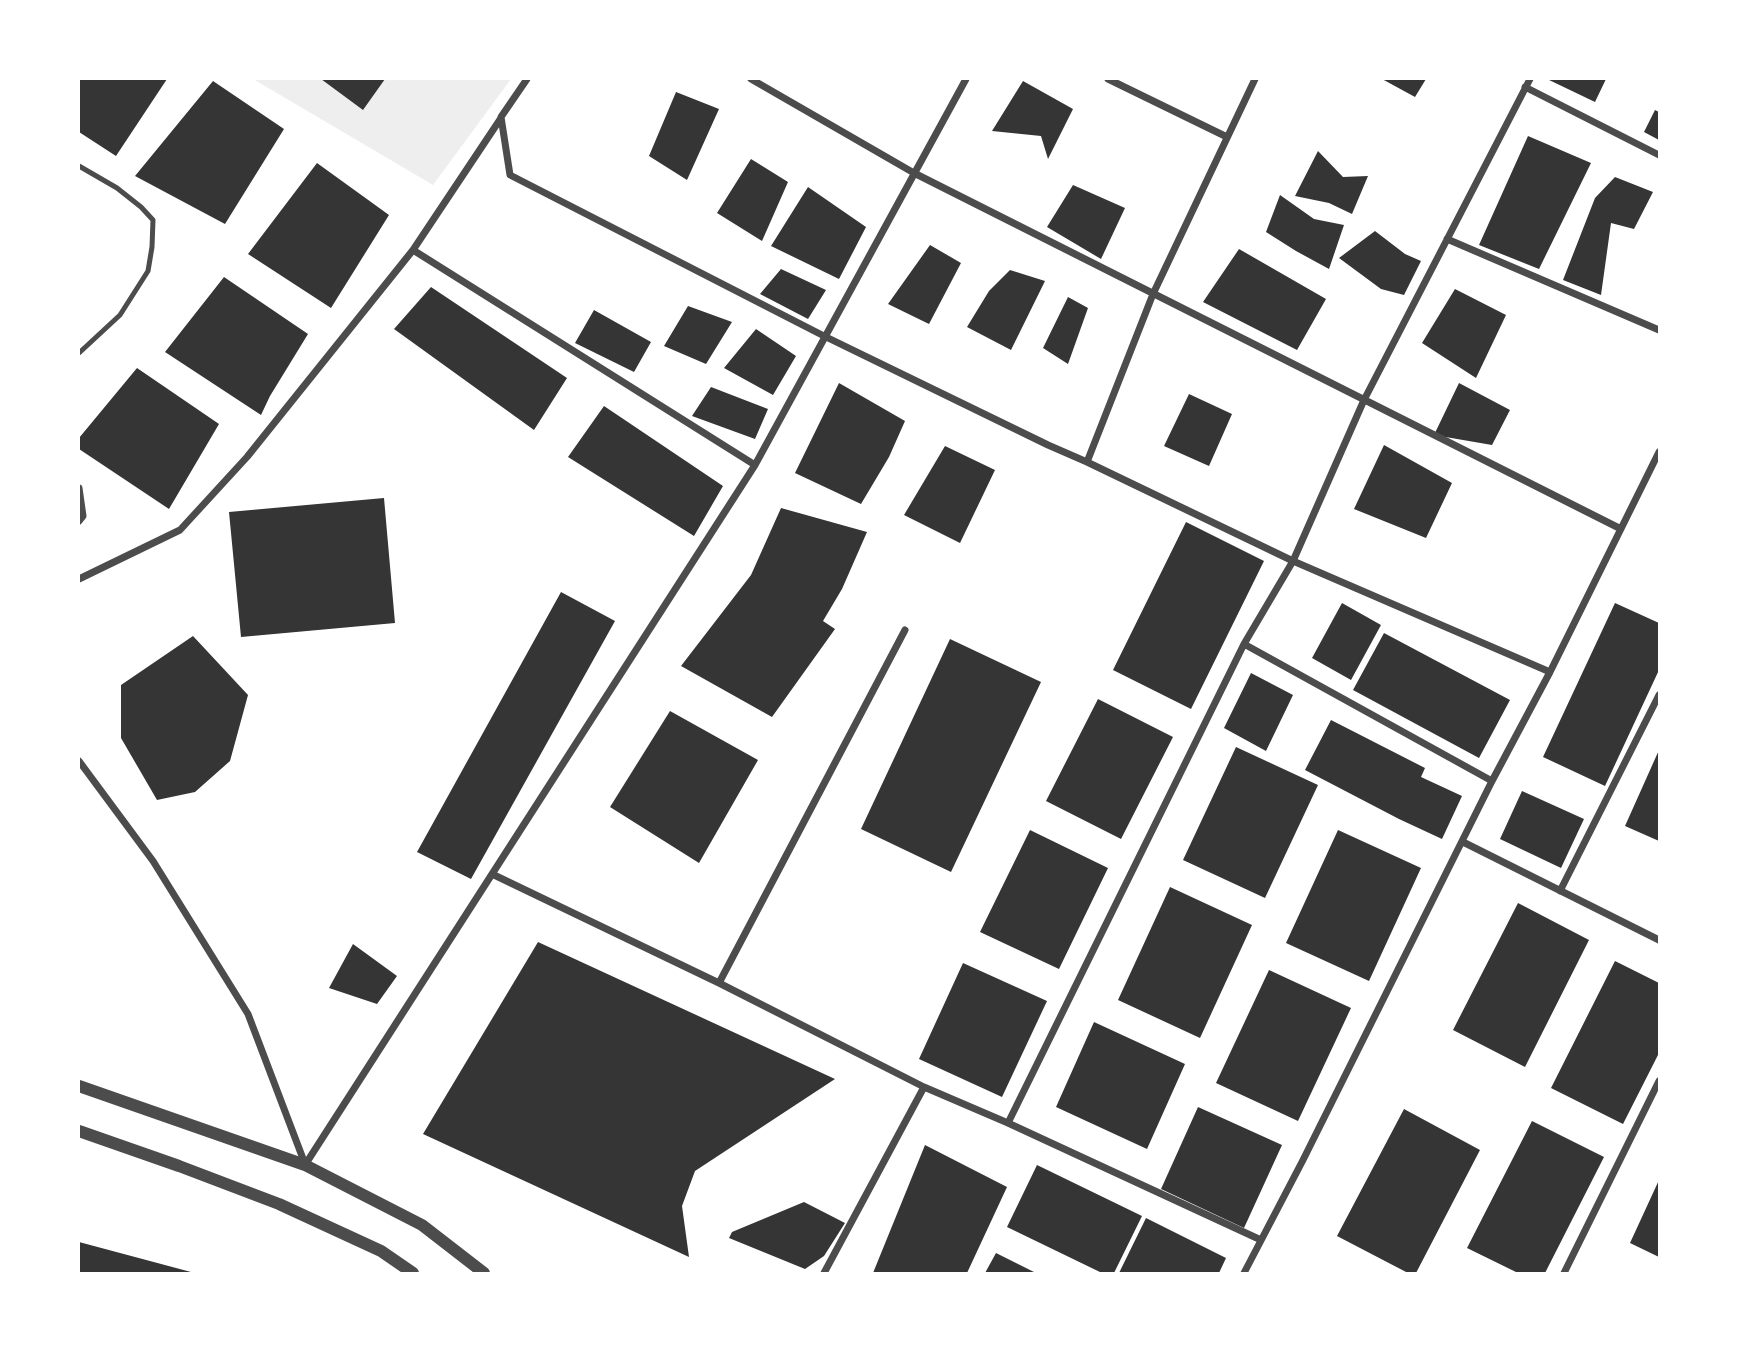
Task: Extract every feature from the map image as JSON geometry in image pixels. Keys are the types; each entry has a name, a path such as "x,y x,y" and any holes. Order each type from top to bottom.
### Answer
{"street":[{"path":"79,579 180,530 247,457 413,250 527,79"},
{"path":"751,79 914,173 1621,529"},
{"path":"305,1165 755,465 966,79"},
{"path":"1108,79 1227,137"},
{"path":"1087,462 1153,294 1255,79"},
{"path":"1008,1123 1244,644 1293,561 1364,400 1530,79"},
{"path":"1525,88 1659,155"},
{"path":"501,117 510,175 1035,439 1293,561 1550,672"},
{"path":"1447,239 1659,330"},
{"path":"413,250 755,465"},
{"path":"1244,1273 1657,463 1659,452"},
{"path":"79,488 83,516 79,521"},
{"path":"719,984 905,630"},
{"path":"1244,644 1492,782"},
{"path":"1560,891 1659,695"},
{"path":"79,761 153,861 248,1014 305,1165"},
{"path":"1463,842 1659,940"},
{"path":"492,874 923,1087 1008,1123 1262,1240"},
{"path":"1564,1273 1659,1081"},
{"path":"79,1086 305,1165 422,1225 484,1273"},
{"path":"824,1273 923,1087"},
{"path":"79,1132 279,1204 381,1251 413,1273"}],"lane":[{"path":"79,166 117,188 153,220 148,271 120,315 79,353"}],"shaded area":[{"path":"253,79 511,79 433,185"}],"building":[{"path":"79,79 167,79 116,156 79,132"},
{"path":"321,79 385,79 363,110"},
{"path":"1382,79 1426,79 1415,97"},
{"path":"1547,79 1606,79 1595,102"},
{"path":"213,81 284,129 225,224 135,176"},
{"path":"1023,81 1073,109 1048,159 1041,136 992,131"},
{"path":"676,92 719,109 687,180 649,156"},
{"path":"1655,110 1659,112 1659,140 1644,132"},
{"path":"1528,136 1591,163 1539,269 1479,245"},
{"path":"1318,151 1343,177 1368,176 1352,214 1329,203 1295,196"},
{"path":"751,159 788,182 762,241 717,213"},
{"path":"317,163 389,215 331,308 248,254"},
{"path":"1615,177 1653,192 1634,229 1611,223 1601,295 1563,280 1595,198"},
{"path":"1073,185 1125,208 1101,259 1047,227"},
{"path":"808,187 866,227 839,279 771,246"},
{"path":"1280,195 1314,219 1344,225 1329,269 1266,232"},
{"path":"1375,231 1405,254 1421,261 1404,295 1381,289 1339,258"},
{"path":"930,245 961,263 929,324 888,304"},
{"path":"1239,249 1326,299 1297,350 1203,302"},
{"path":"781,269 826,290 808,319 760,294"},
{"path":"1010,270 1045,281 1011,350 967,327 989,291"},
{"path":"224,277 308,334 261,415 165,352"},
{"path":"431,287 567,378 534,430 394,329"},
{"path":"1455,289 1506,315 1476,378 1422,343"},
{"path":"1068,297 1088,308 1068,364 1043,348"},
{"path":"688,306 732,322 706,364 664,346"},
{"path":"594,310 651,342 634,372 575,343"},
{"path":"756,329 796,356 773,395 724,368"},
{"path":"137,368 219,424 169,509 79,449 79,438"},
{"path":"839,383 905,421 889,457 861,504 795,473"},
{"path":"1459,383 1510,410 1492,445 1434,435"},
{"path":"711,387 768,409 755,439 692,416"},
{"path":"1189,394 1232,414 1209,466 1164,446"},
{"path":"604,406 723,486 694,536 568,457"},
{"path":"1384,445 1452,483 1426,538 1354,509"},
{"path":"945,446 995,470 960,543 904,515"},
{"path":"384,498 395,623 241,637 229,512"},
{"path":"781,508 867,532 842,589 823,621 835,629 772,717 681,666 751,575"},
{"path":"1186,522 1264,561 1191,709 1113,670"},
{"path":"561,592 615,621 471,879 417,852"},
{"path":"1342,603 1381,625 1351,680 1312,658"},
{"path":"1615,603 1659,623 1659,670 1605,786 1543,757"},
{"path":"1384,633 1510,700 1479,758 1353,690"},
{"path":"193,636 248,695 230,761 195,792 157,800 121,738 121,685"},
{"path":"950,639 1041,682 951,872 861,829"},
{"path":"1251,673 1293,695 1266,751 1224,728"},
{"path":"1098,699 1173,737 1121,839 1046,801"},
{"path":"670,711 758,760 699,863 610,807"},
{"path":"1331,720 1425,768 1421,777 1462,796 1442,839 1305,770"},
{"path":"1236,747 1318,785 1265,898 1183,860"},
{"path":"1659,750 1659,841 1625,826"},
{"path":"1522,791 1584,819 1561,868 1500,839"},
{"path":"1030,830 1108,868 1059,969 980,932"},
{"path":"1338,830 1421,868 1369,981 1286,943"},
{"path":"1170,887 1252,925 1200,1038 1118,1000"},
{"path":"1518,903 1589,940 1525,1067 1453,1030"},
{"path":"538,942 835,1079 695,1171 682,1206 689,1257 423,1134"},
{"path":"353,944 397,976 377,1004 329,988"},
{"path":"1615,961 1659,983 1659,1053 1623,1124 1551,1088"},
{"path":"963,963 1047,1001 1002,1097 919,1059"},
{"path":"1269,970 1351,1008 1298,1121 1216,1083"},
{"path":"1094,1022 1185,1064 1147,1149 1056,1107"},
{"path":"1198,1107 1282,1145 1244,1228 1161,1189"},
{"path":"1404,1109 1480,1150 1416,1273 1408,1273 1337,1236"},
{"path":"1532,1121 1604,1157 1545,1273 1518,1273 1467,1248"},
{"path":"925,1145 1007,1187 967,1273 873,1273"},
{"path":"1037,1165 1142,1216 1114,1273 1102,1273 1007,1227"},
{"path":"1659,1180 1659,1257 1630,1243"},
{"path":"804,1202 845,1223 824,1256 805,1269 729,1238 732,1232"},
{"path":"1146,1218 1226,1258 1219,1273 1119,1273"},
{"path":"79,1242 191,1272 191,1273 79,1273"},
{"path":"996,1253 1036,1273 985,1273"}]}
